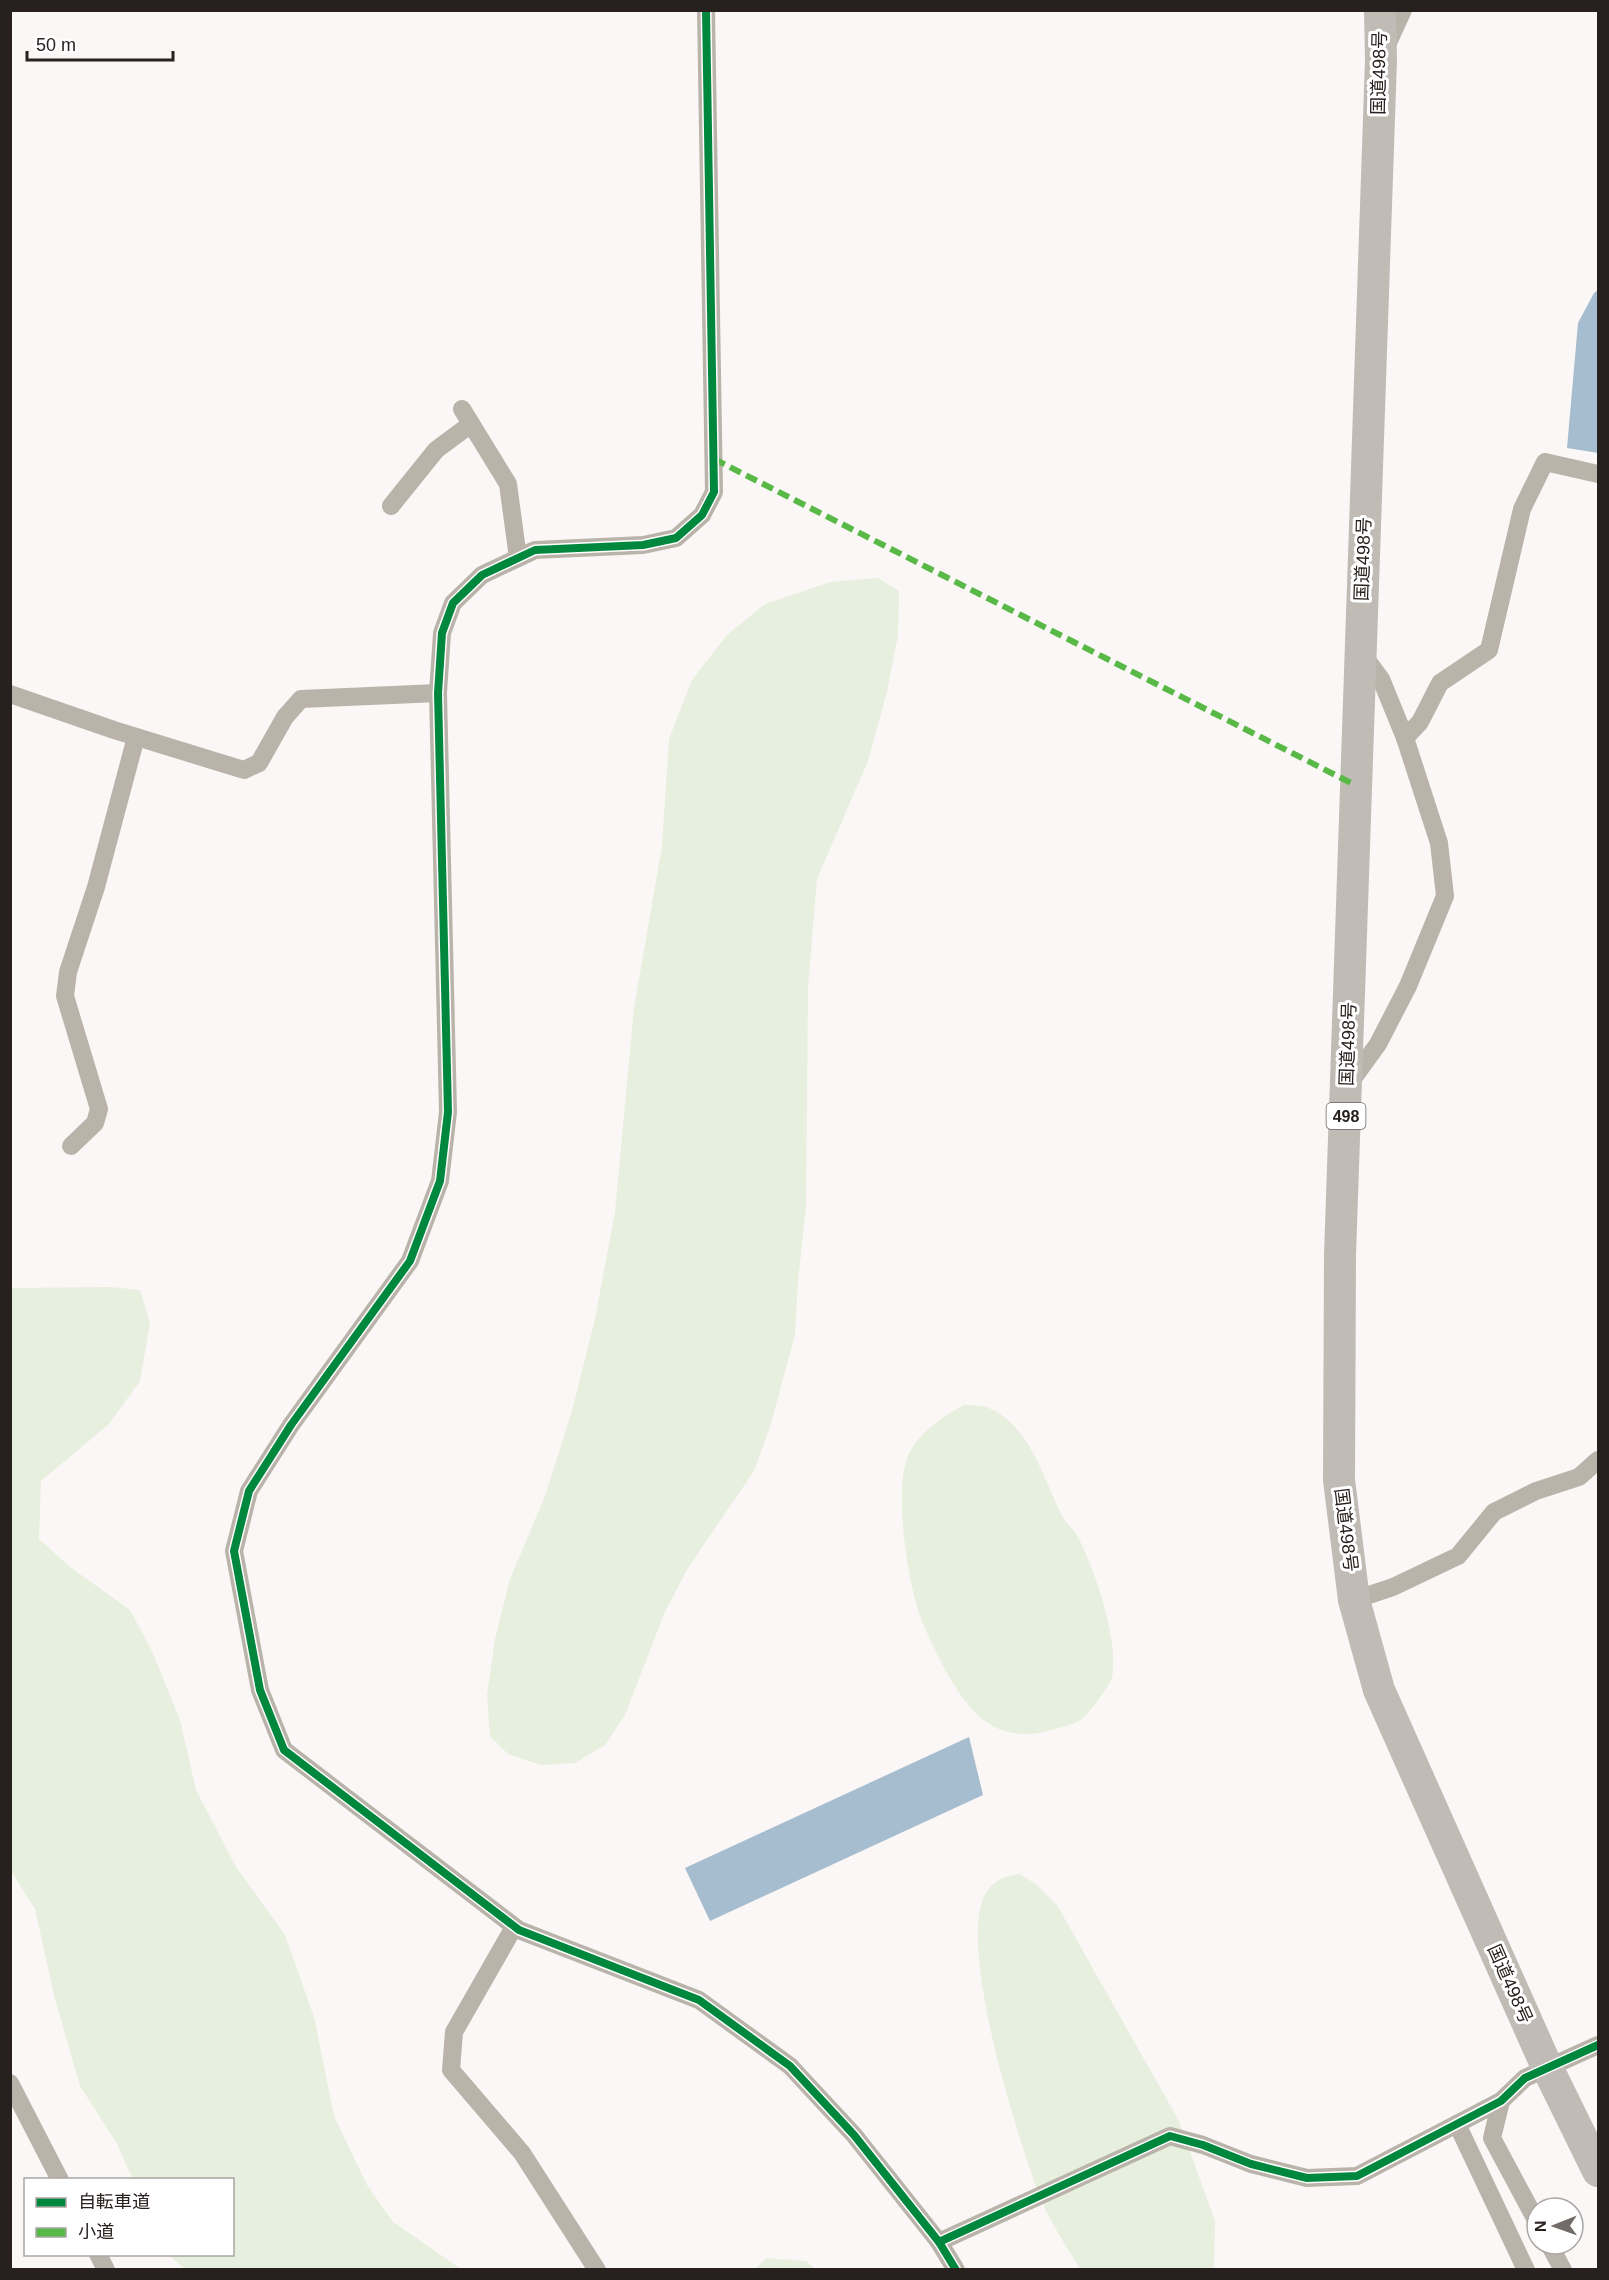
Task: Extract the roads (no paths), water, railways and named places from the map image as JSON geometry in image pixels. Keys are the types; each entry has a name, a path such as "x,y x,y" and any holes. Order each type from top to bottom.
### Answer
{"highway":[{"name":"国道498号","path":"1380,10 1381,60 1340,1256 1339,1480 1354,1600 1379,1690 1547,2067 1599,2171"}],"street":[{"path":"706,10 714,492 702,515 676,538 643,545 535,550 482,575 453,603 442,633 438,693 448,1112 441,1181 410,1261 291,1425 249,1491 234,1551 260,1690 284,1750 514,1927 699,2000 790,2066 854,2135 939,2242 957,2270"},
{"path":"1381,60 1403,10"},
{"path":"391,506 466,416 508,484 518,558"},
{"path":"1405,738 1420,722 1440,683 1489,650 1522,509 1545,462 1599,474"},
{"path":"1347,1088 1378,1044 1408,986 1445,896 1439,843 1405,738 1381,679 1360,651"},
{"path":"10,694 136,737 244,770 259,763 285,717 301,699 438,693"},
{"path":"71,1146 95,1123 99,1109 65,996 68,972 96,887 136,737"},
{"path":"1354,1600 1393,1587 1458,1556 1494,1512 1536,1491 1579,1477 1599,1460"},
{"path":"514,1927 454,2032 451,2070 522,2153 597,2270"},
{"path":"939,2242 1170,2136 1203,2145 1251,2164 1307,2178 1357,2176 1501,2101 1525,2078 1599,2045"},
{"path":"10,2083 59,2178"},
{"path":"1501,2101 1492,2138 1525,2200"},
{"path":"1457,2124 1526,2270"},
{"path":"99,2256 106,2270"},
{"path":"1555,2256 1563,2270"}],"water":[{"path":"1598,290 1598,453 1567,448 1578,323 1594,293"},
{"path":"969,1737 983,1795 710,1921 685,1868"}]}
